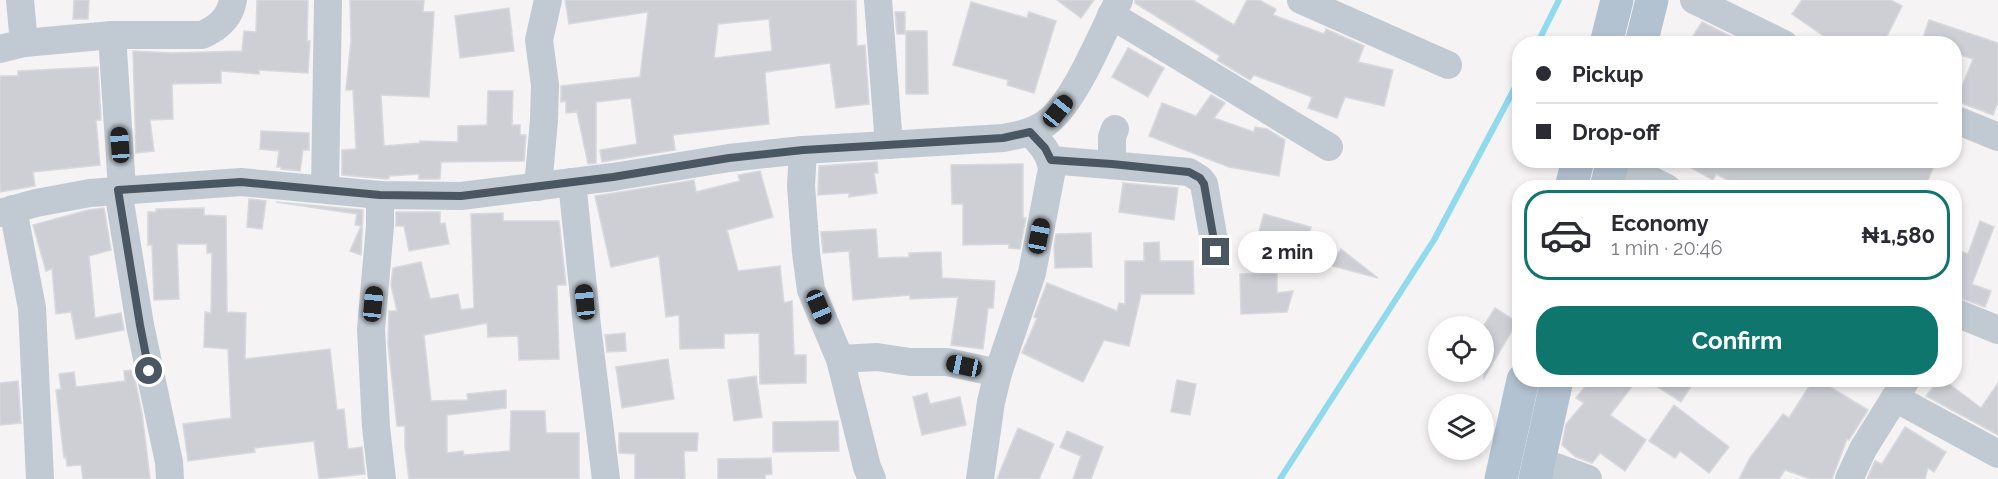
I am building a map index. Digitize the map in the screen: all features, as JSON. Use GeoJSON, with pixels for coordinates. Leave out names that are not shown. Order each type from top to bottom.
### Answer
{"type":"FeatureCollection","features":[{"type":"Feature","properties":{"kind":"main road"},"geometry":{"type":"LineString","coordinates":[[1608,36],[1617,0]]}},
{"type":"Feature","properties":{"kind":"main road"},"geometry":{"type":"LineString","coordinates":[[1643,36],[1652,0]]}},
{"type":"Feature","properties":{"kind":"main road"},"geometry":{"type":"LineString","coordinates":[[1501,479],[1521,387]]}},
{"type":"Feature","properties":{"kind":"main road"},"geometry":{"type":"LineString","coordinates":[[1537,470],[1555,387]]}},
{"type":"Feature","properties":{"kind":"street"},"geometry":{"type":"LineString","coordinates":[[20,0],[12,46],[112,35],[202,35],[212,31],[224,21],[232,10],[233,0]]}},
{"type":"Feature","properties":{"kind":"street"},"geometry":{"type":"LineString","coordinates":[[325,189],[328,0]]}},
{"type":"Feature","properties":{"kind":"street"},"geometry":{"type":"LineString","coordinates":[[538,187],[545,85],[539,40],[548,0]]}},
{"type":"Feature","properties":{"kind":"street"},"geometry":{"type":"LineString","coordinates":[[878,0],[889,145]]}},
{"type":"Feature","properties":{"kind":"street"},"geometry":{"type":"LineString","coordinates":[[1301,0],[1448,65]]}},
{"type":"Feature","properties":{"kind":"street"},"geometry":{"type":"LineString","coordinates":[[1694,0],[1768,36]]}},
{"type":"Feature","properties":{"kind":"street"},"geometry":{"type":"LineString","coordinates":[[40,479],[32,308],[7,211],[36,203],[120,189],[241,182],[380,195],[461,196],[538,187],[729,158],[803,150],[1003,138],[1030,132],[1050,120],[1066,101],[1083,72],[1115,7],[1329,147]]}},
{"type":"Feature","properties":{"kind":"street"},"geometry":{"type":"LineString","coordinates":[[112,35],[120,189],[140,325],[170,479]]}},
{"type":"Feature","properties":{"kind":"street"},"geometry":{"type":"LineString","coordinates":[[1962,122],[1998,137]]}},
{"type":"Feature","properties":{"kind":"street"},"geometry":{"type":"LineString","coordinates":[[1112,164],[1112,137],[1115,129]]}},
{"type":"Feature","properties":{"kind":"street"},"geometry":{"type":"LineString","coordinates":[[980,479],[991,402],[998,373],[1032,273],[1052,169],[1051,160],[1045,148],[1030,132]]}},
{"type":"Feature","properties":{"kind":"street"},"geometry":{"type":"LineString","coordinates":[[803,150],[801,186],[811,290],[840,359],[872,479]]}},
{"type":"Feature","properties":{"kind":"street"},"geometry":{"type":"LineString","coordinates":[[1051,160],[1189,172],[1200,178],[1204,184],[1216,252]]}},
{"type":"Feature","properties":{"kind":"street"},"geometry":{"type":"LineString","coordinates":[[1627,168],[1651,180]]}},
{"type":"Feature","properties":{"kind":"street"},"geometry":{"type":"LineString","coordinates":[[572,182],[606,479]]}},
{"type":"Feature","properties":{"kind":"street"},"geometry":{"type":"LineString","coordinates":[[380,195],[372,329],[376,427],[382,479]]}},
{"type":"Feature","properties":{"kind":"street"},"geometry":{"type":"LineString","coordinates":[[1962,320],[1998,330]]}},
{"type":"Feature","properties":{"kind":"street"},"geometry":{"type":"LineString","coordinates":[[840,359],[878,357],[910,362],[947,362],[998,373]]}},
{"type":"Feature","properties":{"kind":"street"},"geometry":{"type":"LineString","coordinates":[[1849,479],[1863,449],[1901,389],[1998,454]]}},
{"type":"Feature","properties":{"kind":"street"},"geometry":{"type":"LineString","coordinates":[[1537,470],[1588,479]]}},
{"type":"Feature","properties":{"kind":"building"},"geometry":{"type":"Polygon","coordinates":[[[74,0],[89,0],[88,19],[73,19],[74,0]]]}},
{"type":"Feature","properties":{"kind":"building"},"geometry":{"type":"Polygon","coordinates":[[[257,0],[308,0],[307,41],[310,41],[308,73],[259,70],[259,74],[221,71],[221,83],[172,84],[173,119],[150,120],[154,151],[136,153],[133,51],[172,53],[242,51],[244,31],[256,32],[257,0]]]}},
{"type":"Feature","properties":{"kind":"building"},"geometry":{"type":"Polygon","coordinates":[[[350,0],[424,0],[423,12],[434,12],[429,97],[381,95],[384,146],[420,143],[420,141],[458,142],[458,126],[487,125],[488,91],[513,91],[512,125],[520,125],[520,135],[526,135],[524,161],[441,162],[440,179],[419,179],[419,174],[389,176],[387,179],[342,175],[342,150],[356,149],[353,90],[346,90],[351,40],[350,0]]]}},
{"type":"Feature","properties":{"kind":"building"},"geometry":{"type":"Polygon","coordinates":[[[565,0],[856,0],[857,46],[865,45],[869,104],[836,108],[830,63],[766,72],[769,124],[673,135],[675,150],[602,162],[600,150],[637,144],[631,98],[596,102],[596,163],[588,164],[577,112],[566,113],[566,101],[561,102],[561,86],[640,77],[648,12],[569,24],[565,0]],[[769,19],[718,24],[714,58],[772,51],[769,19]]]}},
{"type":"Feature","properties":{"kind":"building"},"geometry":{"type":"Polygon","coordinates":[[[1057,0],[1094,0],[1081,18],[1057,0]]]}},
{"type":"Feature","properties":{"kind":"building"},"geometry":{"type":"Polygon","coordinates":[[[1135,0],[1193,0],[1234,25],[1247,0],[1259,0],[1276,9],[1273,15],[1324,34],[1326,29],[1364,46],[1358,62],[1393,70],[1384,106],[1345,97],[1337,118],[1308,108],[1312,97],[1254,75],[1250,80],[1217,60],[1220,56],[1135,3],[1135,0]]]}},
{"type":"Feature","properties":{"kind":"building"},"geometry":{"type":"Polygon","coordinates":[[[1802,0],[1891,0],[1902,6],[1887,36],[1824,36],[1792,14],[1802,0]]]}},
{"type":"Feature","properties":{"kind":"building"},"geometry":{"type":"Polygon","coordinates":[[[971,2],[1027,18],[1029,12],[1056,21],[1034,93],[1007,85],[1008,80],[953,65],[971,2]]]}},
{"type":"Feature","properties":{"kind":"building"},"geometry":{"type":"Polygon","coordinates":[[[509,8],[514,51],[460,58],[455,16],[509,8]]]}},
{"type":"Feature","properties":{"kind":"building"},"geometry":{"type":"Polygon","coordinates":[[[895,12],[905,12],[905,34],[897,34],[895,12]]]}},
{"type":"Feature","properties":{"kind":"building"},"geometry":{"type":"Polygon","coordinates":[[[1929,20],[1998,43],[1998,102],[1993,115],[1962,103],[1962,86],[1973,59],[1962,56],[1962,36],[1924,36],[1929,20]]]}},
{"type":"Feature","properties":{"kind":"building"},"geometry":{"type":"Polygon","coordinates":[[[1702,22],[1730,36],[1693,36],[1702,22]]]}},
{"type":"Feature","properties":{"kind":"building"},"geometry":{"type":"Polygon","coordinates":[[[906,31],[927,31],[928,94],[906,94],[906,31]]]}},
{"type":"Feature","properties":{"kind":"building"},"geometry":{"type":"Polygon","coordinates":[[[1128,48],[1164,68],[1148,97],[1112,77],[1128,48]]]}},
{"type":"Feature","properties":{"kind":"building"},"geometry":{"type":"Polygon","coordinates":[[[98,67],[101,120],[96,120],[100,165],[33,172],[35,186],[0,192],[0,76],[18,76],[18,71],[98,67]]]}},
{"type":"Feature","properties":{"kind":"building"},"geometry":{"type":"Polygon","coordinates":[[[1211,95],[1225,103],[1214,118],[1254,132],[1255,127],[1267,129],[1285,140],[1279,176],[1229,167],[1149,136],[1162,103],[1196,116],[1211,95]]]}},
{"type":"Feature","properties":{"kind":"building"},"geometry":{"type":"Polygon","coordinates":[[[261,131],[309,133],[309,150],[303,150],[300,171],[277,167],[279,151],[260,149],[261,131]]]}},
{"type":"Feature","properties":{"kind":"building"},"geometry":{"type":"Polygon","coordinates":[[[877,162],[878,173],[874,173],[877,193],[849,197],[849,193],[818,195],[819,166],[877,162]]]}},
{"type":"Feature","properties":{"kind":"building"},"geometry":{"type":"Polygon","coordinates":[[[1023,164],[1023,218],[1026,218],[1020,249],[1009,248],[1009,244],[963,245],[963,204],[952,204],[951,165],[1023,164]]]}},
{"type":"Feature","properties":{"kind":"building"},"geometry":{"type":"Polygon","coordinates":[[[1691,168],[1933,168],[1928,180],[1728,180],[1716,174],[1713,180],[1691,168]]]}},
{"type":"Feature","properties":{"kind":"building"},"geometry":{"type":"Polygon","coordinates":[[[760,171],[773,217],[727,230],[738,271],[780,266],[784,303],[792,301],[794,355],[806,355],[806,383],[760,384],[759,333],[724,334],[724,348],[680,349],[679,315],[666,317],[659,256],[611,267],[595,196],[694,180],[696,192],[740,181],[738,175],[760,171]]]}},
{"type":"Feature","properties":{"kind":"building"},"geometry":{"type":"Polygon","coordinates":[[[1123,183],[1178,188],[1174,220],[1119,212],[1123,183]]]}},
{"type":"Feature","properties":{"kind":"building"},"geometry":{"type":"Polygon","coordinates":[[[249,199],[266,201],[262,229],[247,227],[249,199]]]}},
{"type":"Feature","properties":{"kind":"building"},"geometry":{"type":"Polygon","coordinates":[[[276,202],[363,210],[361,255],[350,251],[361,226],[355,225],[357,214],[276,202]]]}},
{"type":"Feature","properties":{"kind":"building"},"geometry":{"type":"Polygon","coordinates":[[[104,208],[111,250],[89,256],[95,318],[121,313],[124,330],[76,339],[71,312],[56,314],[52,269],[46,271],[33,225],[104,208]]]}},
{"type":"Feature","properties":{"kind":"building"},"geometry":{"type":"Polygon","coordinates":[[[204,208],[204,215],[226,216],[227,312],[246,313],[245,359],[330,349],[337,410],[344,409],[348,449],[362,447],[365,474],[319,479],[314,441],[254,448],[255,452],[188,461],[183,424],[231,418],[228,349],[204,347],[205,312],[211,313],[212,253],[207,253],[207,244],[177,244],[179,299],[154,300],[152,245],[148,245],[148,212],[156,212],[156,209],[204,208]]]}},
{"type":"Feature","properties":{"kind":"building"},"geometry":{"type":"Polygon","coordinates":[[[396,212],[440,212],[440,224],[445,223],[449,244],[409,251],[404,226],[396,226],[396,212]]]}},
{"type":"Feature","properties":{"kind":"building"},"geometry":{"type":"Polygon","coordinates":[[[503,213],[503,221],[559,221],[566,285],[557,285],[559,359],[519,360],[518,336],[488,337],[487,323],[424,335],[431,401],[468,400],[467,394],[506,390],[506,408],[447,415],[447,453],[463,451],[464,455],[510,451],[511,411],[545,411],[546,433],[579,433],[579,479],[409,479],[405,426],[397,426],[388,343],[389,311],[397,311],[391,285],[393,268],[421,262],[430,299],[458,294],[461,310],[474,308],[471,214],[503,213]]]}},
{"type":"Feature","properties":{"kind":"building"},"geometry":{"type":"Polygon","coordinates":[[[1264,214],[1311,227],[1303,258],[1255,245],[1264,214]]]}},
{"type":"Feature","properties":{"kind":"building"},"geometry":{"type":"Polygon","coordinates":[[[1980,221],[1994,227],[1972,284],[1991,291],[1985,307],[1962,299],[1962,252],[1968,254],[1980,221]]]}},
{"type":"Feature","properties":{"kind":"building"},"geometry":{"type":"Polygon","coordinates":[[[876,229],[878,258],[909,257],[909,253],[941,252],[942,278],[995,281],[993,308],[988,308],[983,349],[951,345],[958,297],[910,299],[910,295],[853,300],[849,251],[823,253],[821,232],[876,229]]]}},
{"type":"Feature","properties":{"kind":"building"},"geometry":{"type":"Polygon","coordinates":[[[1091,233],[1092,267],[1055,268],[1056,234],[1091,233]]]}},
{"type":"Feature","properties":{"kind":"building"},"geometry":{"type":"Polygon","coordinates":[[[1159,242],[1160,261],[1193,261],[1194,294],[1141,294],[1129,346],[1104,340],[1083,382],[1022,353],[1037,318],[1034,317],[1047,283],[1117,311],[1119,303],[1125,304],[1125,261],[1144,261],[1144,243],[1159,242]]]}},
{"type":"Feature","properties":{"kind":"building"},"geometry":{"type":"Polygon","coordinates":[[[1341,249],[1378,278],[1329,265],[1341,249]]]}},
{"type":"Feature","properties":{"kind":"building"},"geometry":{"type":"Polygon","coordinates":[[[1277,273],[1277,293],[1293,291],[1287,312],[1241,314],[1240,274],[1277,273]]]}},
{"type":"Feature","properties":{"kind":"building"},"geometry":{"type":"Polygon","coordinates":[[[1495,308],[1512,319],[1512,330],[1494,361],[1494,316],[1490,316],[1495,308]]]}},
{"type":"Feature","properties":{"kind":"building"},"geometry":{"type":"Polygon","coordinates":[[[625,333],[626,351],[607,352],[605,335],[625,333]]]}},
{"type":"Feature","properties":{"kind":"building"},"geometry":{"type":"Polygon","coordinates":[[[668,359],[674,399],[622,408],[616,367],[668,359]]]}},
{"type":"Feature","properties":{"kind":"building"},"geometry":{"type":"Polygon","coordinates":[[[133,370],[142,413],[150,479],[83,479],[81,465],[67,466],[66,457],[64,458],[56,390],[61,389],[59,374],[74,372],[76,387],[125,381],[124,371],[133,370]]]}},
{"type":"Feature","properties":{"kind":"building"},"geometry":{"type":"Polygon","coordinates":[[[756,376],[762,417],[734,421],[728,380],[756,376]]]}},
{"type":"Feature","properties":{"kind":"building"},"geometry":{"type":"Polygon","coordinates":[[[1177,380],[1196,384],[1190,415],[1171,412],[1177,380]]]}},
{"type":"Feature","properties":{"kind":"building"},"geometry":{"type":"Polygon","coordinates":[[[18,381],[21,423],[0,425],[0,383],[18,381]]]}},
{"type":"Feature","properties":{"kind":"building"},"geometry":{"type":"Polygon","coordinates":[[[1998,383],[1998,435],[1926,396],[1933,387],[1953,387],[1981,408],[1998,383]]]}},
{"type":"Feature","properties":{"kind":"building"},"geometry":{"type":"Polygon","coordinates":[[[1585,387],[1632,387],[1610,415],[1646,440],[1625,471],[1600,453],[1592,463],[1576,457],[1562,445],[1566,424],[1584,403],[1576,398],[1585,387]]]}},
{"type":"Feature","properties":{"kind":"building"},"geometry":{"type":"Polygon","coordinates":[[[1658,387],[1691,387],[1681,402],[1658,387]]]}},
{"type":"Feature","properties":{"kind":"building"},"geometry":{"type":"Polygon","coordinates":[[[1809,387],[1830,387],[1868,410],[1849,440],[1847,439],[1832,479],[1810,479],[1785,470],[1779,479],[1739,479],[1750,458],[1783,414],[1789,418],[1809,387]]]}},
{"type":"Feature","properties":{"kind":"building"},"geometry":{"type":"Polygon","coordinates":[[[927,393],[930,404],[960,397],[966,425],[922,435],[913,397],[927,393]]]}},
{"type":"Feature","properties":{"kind":"building"},"geometry":{"type":"Polygon","coordinates":[[[1674,405],[1729,447],[1709,473],[1680,451],[1675,458],[1649,441],[1674,405]]]}},
{"type":"Feature","properties":{"kind":"building"},"geometry":{"type":"Polygon","coordinates":[[[838,421],[839,451],[773,452],[773,422],[838,421]]]}},
{"type":"Feature","properties":{"kind":"building"},"geometry":{"type":"Polygon","coordinates":[[[1905,427],[1946,452],[1934,472],[1928,468],[1925,479],[1867,479],[1875,461],[1882,464],[1905,427]]]}},
{"type":"Feature","properties":{"kind":"building"},"geometry":{"type":"Polygon","coordinates":[[[1018,428],[1054,444],[1039,479],[997,479],[1018,428]]]}},
{"type":"Feature","properties":{"kind":"building"},"geometry":{"type":"Polygon","coordinates":[[[1067,431],[1103,447],[1091,479],[1073,479],[1081,456],[1060,447],[1067,431]]]}},
{"type":"Feature","properties":{"kind":"building"},"geometry":{"type":"Polygon","coordinates":[[[619,433],[698,433],[697,451],[684,451],[685,479],[635,479],[635,454],[619,453],[619,433]]]}},
{"type":"Feature","properties":{"kind":"building"},"geometry":{"type":"Polygon","coordinates":[[[771,458],[772,474],[765,475],[765,479],[718,479],[718,459],[771,458]]]}},
{"type":"Feature","properties":{"kind":"waterway"},"geometry":{"type":"LineString","coordinates":[[1541,36],[1559,0]]}},
{"type":"Feature","properties":{"kind":"waterway"},"geometry":{"type":"LineString","coordinates":[[1280,479],[1434,240],[1512,93]]}},
{"type":"Feature","properties":{"kind":"route"},"geometry":{"type":"LineString","coordinates":[[149,371],[118,190],[241,182],[380,195],[461,196],[613,177],[729,158],[803,150],[1003,138],[1030,132],[1045,148],[1051,160],[1112,164],[1194,174],[1204,184],[1216,252]]}}]}
